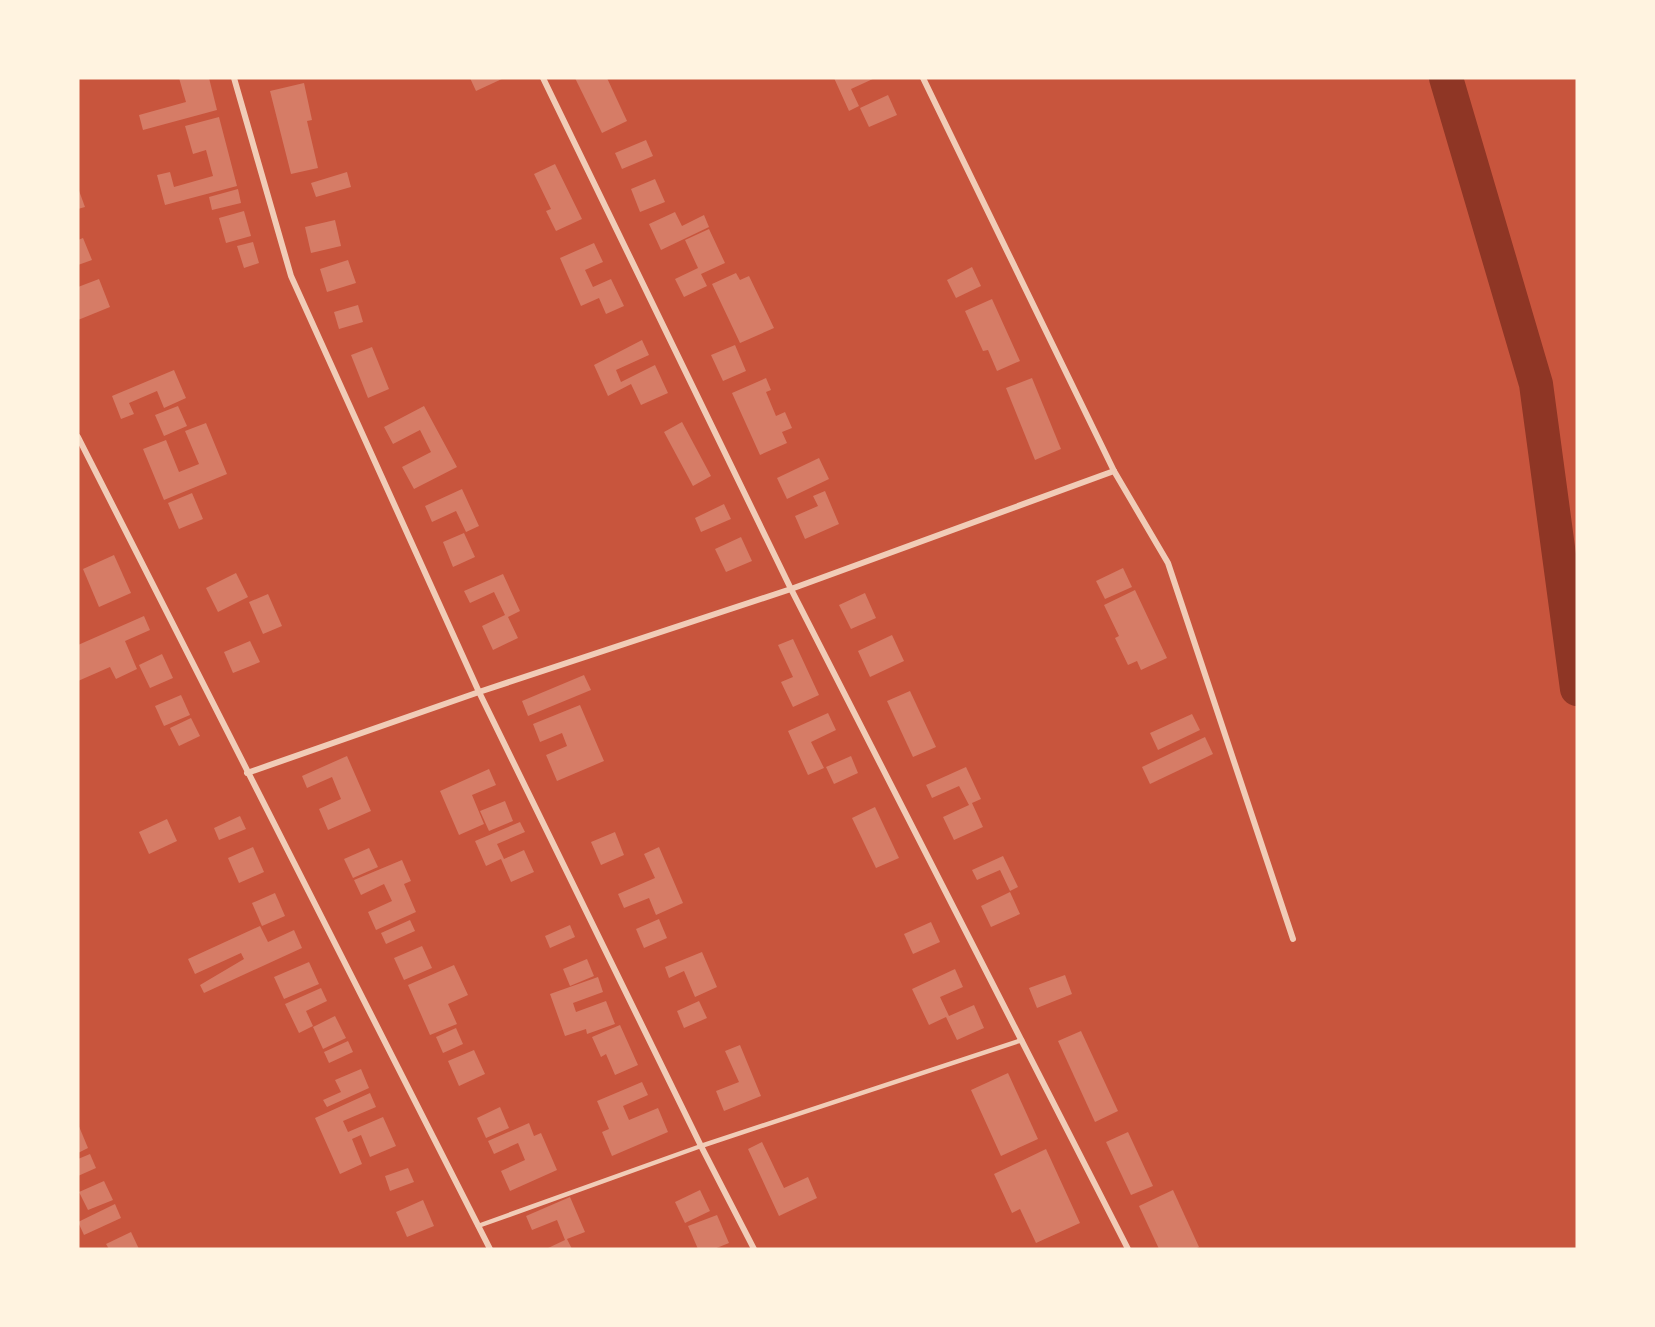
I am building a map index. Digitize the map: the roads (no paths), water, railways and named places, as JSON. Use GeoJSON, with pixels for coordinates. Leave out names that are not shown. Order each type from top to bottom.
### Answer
{"type":"FeatureCollection","features":[{"type":"Feature","properties":{"kind":"street"},"geometry":{"type":"LineString","coordinates":[[234,78],[291,276],[479,692],[701,1146],[754,1249]]}},
{"type":"Feature","properties":{"kind":"street"},"geometry":{"type":"LineString","coordinates":[[543,78],[791,589],[1128,1249]]}},
{"type":"Feature","properties":{"kind":"street"},"geometry":{"type":"LineString","coordinates":[[923,78],[1114,471],[1168,563],[1293,939]]}},
{"type":"Feature","properties":{"kind":"street"},"geometry":{"type":"LineString","coordinates":[[78,437],[246,773],[490,1249]]}},
{"type":"Feature","properties":{"kind":"street"},"geometry":{"type":"LineString","coordinates":[[246,773],[479,692],[791,589],[1114,471]]}},
{"type":"Feature","properties":{"kind":"lane"},"geometry":{"type":"LineString","coordinates":[[478,1226],[701,1146],[1022,1040]]}},
{"type":"Feature","properties":{"kind":"waterway"},"geometry":{"type":"LineString","coordinates":[[1446,78],[1536,384],[1577,689]]}}]}
